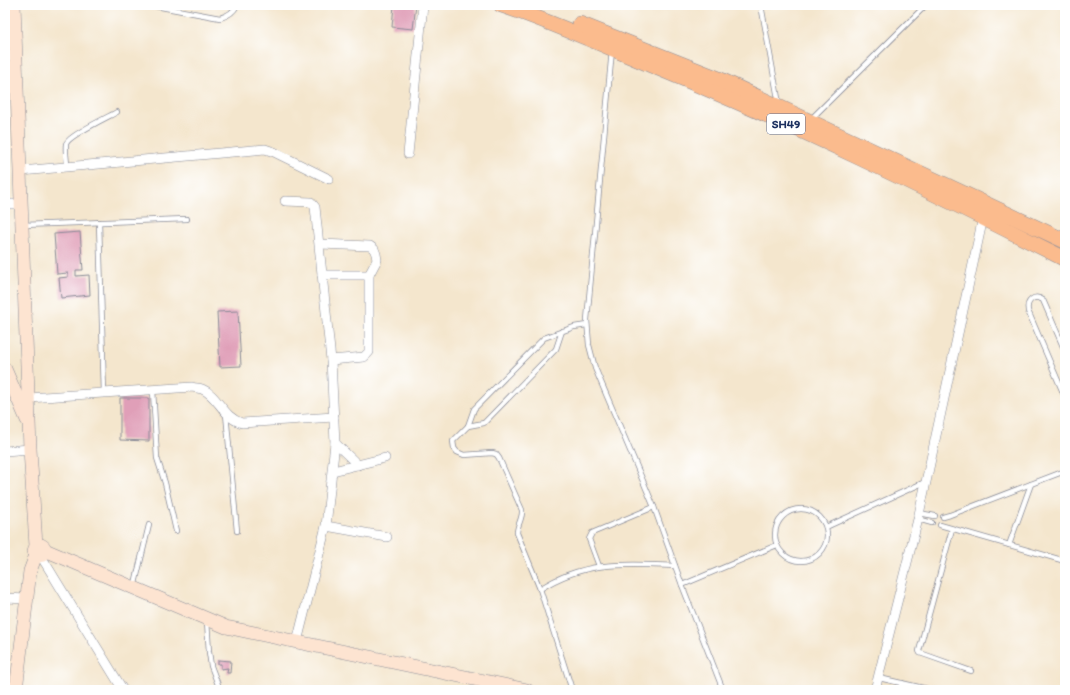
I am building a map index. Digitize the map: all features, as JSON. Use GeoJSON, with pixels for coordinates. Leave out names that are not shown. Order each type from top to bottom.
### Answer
{"type":"FeatureCollection","features":[{"type":"Feature","properties":{"kind":"main road","name":"SH49"},"geometry":{"type":"LineString","coordinates":[[501,5],[534,16],[705,87],[984,211],[1065,241]]}},
{"type":"Feature","properties":{"kind":"main road","name":"SH49"},"geometry":{"type":"LineString","coordinates":[[530,5],[719,79],[809,121],[984,211],[1065,259]]}},
{"type":"Feature","properties":{"kind":"street"},"geometry":{"type":"LineString","coordinates":[[14,5],[11,55],[21,171],[30,449],[39,552],[123,690]]}},
{"type":"Feature","properties":{"kind":"street"},"geometry":{"type":"LineString","coordinates":[[408,154],[423,5]]}},
{"type":"Feature","properties":{"kind":"street"},"geometry":{"type":"LineString","coordinates":[[21,171],[265,150],[274,152],[329,179]]}},
{"type":"Feature","properties":{"kind":"street"},"geometry":{"type":"LineString","coordinates":[[285,201],[311,202],[315,207],[331,360],[335,443],[326,526],[297,642]]}},
{"type":"Feature","properties":{"kind":"street"},"geometry":{"type":"LineString","coordinates":[[5,204],[22,204]]}},
{"type":"Feature","properties":{"kind":"street"},"geometry":{"type":"LineString","coordinates":[[876,690],[926,482],[984,211]]}},
{"type":"Feature","properties":{"kind":"street"},"geometry":{"type":"LineString","coordinates":[[320,244],[370,246],[374,249],[376,254],[376,260],[369,275],[369,352],[364,356],[331,360]]}},
{"type":"Feature","properties":{"kind":"street"},"geometry":{"type":"LineString","coordinates":[[322,275],[369,275]]}},
{"type":"Feature","properties":{"kind":"street"},"geometry":{"type":"LineString","coordinates":[[5,369],[30,427]]}},
{"type":"Feature","properties":{"kind":"street"},"geometry":{"type":"LineString","coordinates":[[29,398],[192,387],[208,392],[225,412],[236,421],[242,423],[334,417]]}},
{"type":"Feature","properties":{"kind":"street"},"geometry":{"type":"LineString","coordinates":[[335,443],[358,465]]}},
{"type":"Feature","properties":{"kind":"street"},"geometry":{"type":"LineString","coordinates":[[5,451],[30,449]]}},
{"type":"Feature","properties":{"kind":"street"},"geometry":{"type":"LineString","coordinates":[[333,471],[384,458]]}},
{"type":"Feature","properties":{"kind":"street"},"geometry":{"type":"LineString","coordinates":[[326,526],[387,537]]}},
{"type":"Feature","properties":{"kind":"street"},"geometry":{"type":"LineString","coordinates":[[39,552],[134,588],[226,627],[527,690]]}},
{"type":"Feature","properties":{"kind":"street"},"geometry":{"type":"LineString","coordinates":[[12,687],[27,599],[30,571],[39,552]]}},
{"type":"Feature","properties":{"kind":"street"},"geometry":{"type":"LineString","coordinates":[[5,598],[27,599]]}},
{"type":"Feature","properties":{"kind":"lane"},"geometry":{"type":"LineString","coordinates":[[150,5],[220,18],[228,15],[235,9],[236,5]]}},
{"type":"Feature","properties":{"kind":"lane"},"geometry":{"type":"LineString","coordinates":[[761,5],[780,108]]}},
{"type":"Feature","properties":{"kind":"lane"},"geometry":{"type":"LineString","coordinates":[[809,121],[926,5]]}},
{"type":"Feature","properties":{"kind":"lane"},"geometry":{"type":"LineString","coordinates":[[612,49],[586,320],[589,345],[595,368],[654,507],[682,585],[723,690]]}},
{"type":"Feature","properties":{"kind":"lane"},"geometry":{"type":"LineString","coordinates":[[67,166],[66,145],[69,140],[117,112]]}},
{"type":"Feature","properties":{"kind":"lane"},"geometry":{"type":"LineString","coordinates":[[23,225],[187,219]]}},
{"type":"Feature","properties":{"kind":"lane"},"geometry":{"type":"LineString","coordinates":[[98,222],[104,393]]}},
{"type":"Feature","properties":{"kind":"lane"},"geometry":{"type":"LineString","coordinates":[[1065,351],[1043,300],[1033,298],[1029,301],[1027,306],[1028,311],[1065,397]]}},
{"type":"Feature","properties":{"kind":"lane"},"geometry":{"type":"LineString","coordinates":[[572,690],[540,589],[517,533],[517,528],[522,516],[522,510],[499,458],[496,454],[492,453],[464,455],[457,452],[454,448],[453,441],[468,426],[474,409],[544,338],[574,327],[587,325]]}},
{"type":"Feature","properties":{"kind":"lane"},"geometry":{"type":"LineString","coordinates":[[468,426],[484,423],[556,348],[562,332]]}},
{"type":"Feature","properties":{"kind":"lane"},"geometry":{"type":"LineString","coordinates":[[154,390],[157,458],[165,483],[176,531]]}},
{"type":"Feature","properties":{"kind":"lane"},"geometry":{"type":"LineString","coordinates":[[225,412],[237,531]]}},
{"type":"Feature","properties":{"kind":"lane"},"geometry":{"type":"LineString","coordinates":[[943,517],[1064,470]]}},
{"type":"Feature","properties":{"kind":"lane"},"geometry":{"type":"LineString","coordinates":[[826,527],[926,482]]}},
{"type":"Feature","properties":{"kind":"lane"},"geometry":{"type":"LineString","coordinates":[[1009,545],[1031,484]]}},
{"type":"Feature","properties":{"kind":"lane"},"geometry":{"type":"LineString","coordinates":[[599,566],[589,538],[592,533],[654,507]]}},
{"type":"Feature","properties":{"kind":"lane"},"geometry":{"type":"LineString","coordinates":[[802,508],[811,510],[819,515],[825,522],[826,527],[828,539],[825,547],[820,554],[805,562],[788,558],[781,553],[777,545],[775,537],[776,528],[780,520],[786,514],[794,510],[802,508]]}},
{"type":"Feature","properties":{"kind":"lane"},"geometry":{"type":"LineString","coordinates":[[918,516],[935,516]]}},
{"type":"Feature","properties":{"kind":"lane"},"geometry":{"type":"LineString","coordinates":[[918,516],[932,523]]}},
{"type":"Feature","properties":{"kind":"lane"},"geometry":{"type":"LineString","coordinates":[[134,588],[148,525]]}},
{"type":"Feature","properties":{"kind":"lane"},"geometry":{"type":"LineString","coordinates":[[940,525],[1065,561]]}},
{"type":"Feature","properties":{"kind":"lane"},"geometry":{"type":"LineString","coordinates":[[952,529],[919,651],[923,654],[971,671]]}},
{"type":"Feature","properties":{"kind":"lane"},"geometry":{"type":"LineString","coordinates":[[682,585],[777,545]]}},
{"type":"Feature","properties":{"kind":"lane"},"geometry":{"type":"LineString","coordinates":[[540,589],[575,572],[599,566],[624,564],[675,566]]}},
{"type":"Feature","properties":{"kind":"lane"},"geometry":{"type":"LineString","coordinates":[[207,620],[208,652],[211,666],[220,690]]}},
{"type":"Feature","properties":{"kind":"lane"},"geometry":{"type":"LineString","coordinates":[[878,678],[932,690]]}},
{"type":"Feature","properties":{"kind":"lane"},"geometry":{"type":"LineString","coordinates":[[900,690],[902,683]]}},
{"type":"Feature","properties":{"kind":"building"},"geometry":{"type":"Polygon","coordinates":[[[394,5],[416,5],[413,29],[392,27],[394,5]]]}},
{"type":"Feature","properties":{"kind":"building"},"geometry":{"type":"Polygon","coordinates":[[[80,232],[83,270],[76,270],[76,276],[89,275],[90,295],[61,298],[59,278],[68,277],[68,273],[57,274],[54,234],[80,232]]]}},
{"type":"Feature","properties":{"kind":"building"},"geometry":{"type":"Polygon","coordinates":[[[238,311],[241,366],[220,367],[217,312],[238,311]]]}},
{"type":"Feature","properties":{"kind":"building"},"geometry":{"type":"Polygon","coordinates":[[[120,398],[149,398],[149,441],[120,440],[120,398]]]}},
{"type":"Feature","properties":{"kind":"building"},"geometry":{"type":"Polygon","coordinates":[[[218,660],[231,661],[230,673],[227,673],[228,668],[221,669],[221,664],[218,664],[218,660]]]}}]}
